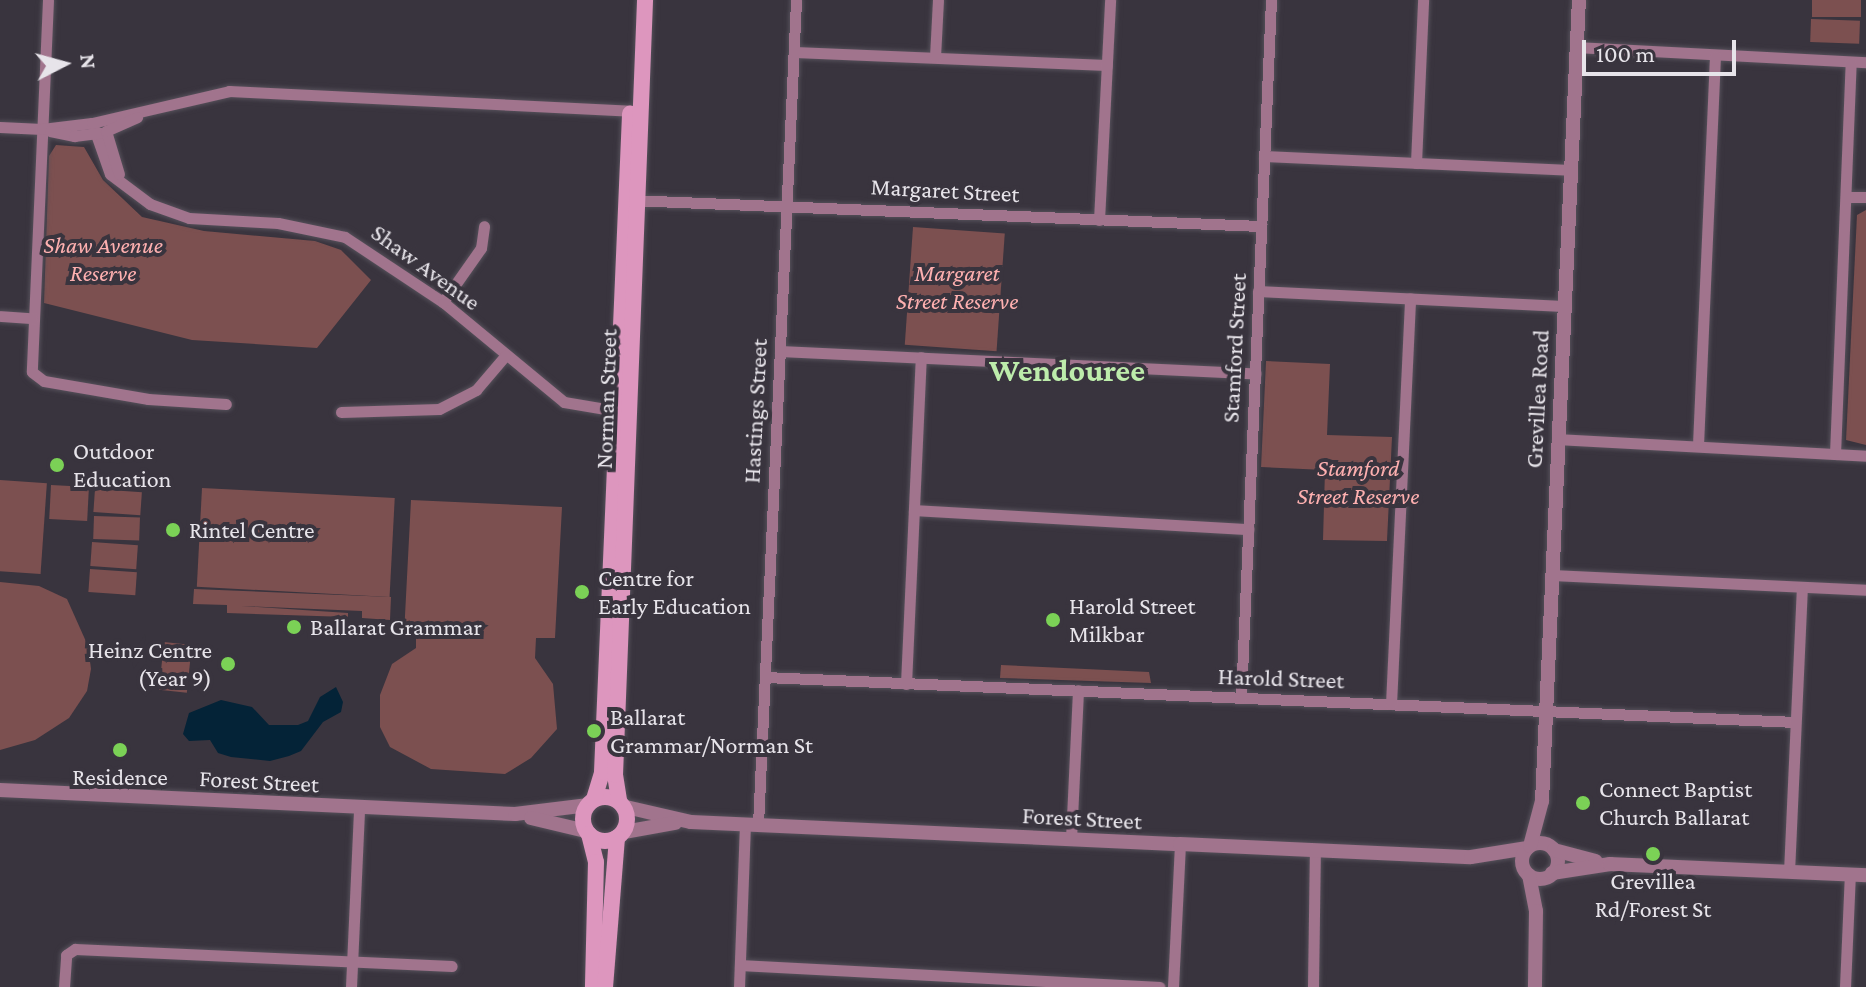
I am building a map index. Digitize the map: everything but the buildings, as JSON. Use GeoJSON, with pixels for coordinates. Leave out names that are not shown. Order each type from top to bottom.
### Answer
{"type":"FeatureCollection","features":[{"type":"Feature","properties":{"kind":"main road","name":"Norman Street"},"geometry":{"type":"LineString","coordinates":[[591,802],[602,772],[623,412],[635,111],[635,0]]}},
{"type":"Feature","properties":{"kind":"main road","name":"Norman Street"},"geometry":{"type":"LineString","coordinates":[[635,111],[645,0]]}},
{"type":"Feature","properties":{"kind":"main road","name":"Norman Street"},"geometry":{"type":"LineString","coordinates":[[622,804],[615,775],[623,412]]}},
{"type":"Feature","properties":{"kind":"main road"},"geometry":{"type":"LineString","coordinates":[[593,987],[596,862],[582,815],[591,802],[622,804],[605,987]]}},
{"type":"Feature","properties":{"kind":"main road"},"geometry":{"type":"LineString","coordinates":[[587,832],[602,841],[620,834]]}},
{"type":"Feature","properties":{"kind":"street"},"geometry":{"type":"LineString","coordinates":[[48,0],[32,318],[34,375],[148,399],[226,404]]}},
{"type":"Feature","properties":{"kind":"street","name":"Hastings Street"},"geometry":{"type":"LineString","coordinates":[[739,987],[765,677],[796,0]]}},
{"type":"Feature","properties":{"kind":"street"},"geometry":{"type":"LineString","coordinates":[[935,57],[938,0]]}},
{"type":"Feature","properties":{"kind":"street"},"geometry":{"type":"LineString","coordinates":[[1099,220],[1110,0]]}},
{"type":"Feature","properties":{"kind":"street","name":"Stamford Street"},"geometry":{"type":"LineString","coordinates":[[1241,698],[1271,0]]}},
{"type":"Feature","properties":{"kind":"street"},"geometry":{"type":"LineString","coordinates":[[1416,163],[1423,0]]}},
{"type":"Feature","properties":{"kind":"street","name":"Grevillea Road"},"geometry":{"type":"LineString","coordinates":[[1535,987],[1537,931],[1528,874],[1522,860],[1529,847],[1542,801],[1579,0]]}},
{"type":"Feature","properties":{"kind":"street"},"geometry":{"type":"LineString","coordinates":[[1576,47],[1866,62]]}},
{"type":"Feature","properties":{"kind":"street"},"geometry":{"type":"LineString","coordinates":[[794,52],[1107,65]]}},
{"type":"Feature","properties":{"kind":"street"},"geometry":{"type":"LineString","coordinates":[[1698,445],[1715,56]]}},
{"type":"Feature","properties":{"kind":"street"},"geometry":{"type":"LineString","coordinates":[[1835,454],[1851,62]]}},
{"type":"Feature","properties":{"kind":"street"},"geometry":{"type":"LineString","coordinates":[[0,127],[99,127],[150,110],[229,91],[635,111]]}},
{"type":"Feature","properties":{"kind":"street","name":"Shaw Avenue"},"geometry":{"type":"LineString","coordinates":[[99,127],[110,174],[131,191],[180,216],[278,223],[345,237],[443,302],[566,403],[623,412]]}},
{"type":"Feature","properties":{"kind":"street"},"geometry":{"type":"LineString","coordinates":[[1264,156],[1570,170]]}},
{"type":"Feature","properties":{"kind":"street"},"geometry":{"type":"LineString","coordinates":[[1846,197],[1866,197]]}},
{"type":"Feature","properties":{"kind":"street","name":"Margaret Street"},"geometry":{"type":"LineString","coordinates":[[632,200],[787,204],[1261,226]]}},
{"type":"Feature","properties":{"kind":"street"},"geometry":{"type":"LineString","coordinates":[[443,302],[481,248],[484,226]]}},
{"type":"Feature","properties":{"kind":"street"},"geometry":{"type":"LineString","coordinates":[[1258,291],[1563,306]]}},
{"type":"Feature","properties":{"kind":"street"},"geometry":{"type":"LineString","coordinates":[[1391,704],[1410,298]]}},
{"type":"Feature","properties":{"kind":"street"},"geometry":{"type":"LineString","coordinates":[[0,316],[32,318]]}},
{"type":"Feature","properties":{"kind":"street"},"geometry":{"type":"LineString","coordinates":[[780,351],[1255,373]]}},
{"type":"Feature","properties":{"kind":"street"},"geometry":{"type":"LineString","coordinates":[[341,412],[439,409],[476,390],[505,356]]}},
{"type":"Feature","properties":{"kind":"street"},"geometry":{"type":"LineString","coordinates":[[906,684],[921,357]]}},
{"type":"Feature","properties":{"kind":"street"},"geometry":{"type":"LineString","coordinates":[[1557,439],[1866,456]]}},
{"type":"Feature","properties":{"kind":"street"},"geometry":{"type":"LineString","coordinates":[[914,510],[1248,529]]}},
{"type":"Feature","properties":{"kind":"street"},"geometry":{"type":"LineString","coordinates":[[1552,575],[1866,590]]}},
{"type":"Feature","properties":{"kind":"street"},"geometry":{"type":"LineString","coordinates":[[1789,872],[1802,587]]}},
{"type":"Feature","properties":{"kind":"street","name":"Harold Street"},"geometry":{"type":"LineString","coordinates":[[765,677],[1794,722]]}},
{"type":"Feature","properties":{"kind":"street"},"geometry":{"type":"LineString","coordinates":[[1071,839],[1078,690]]}},
{"type":"Feature","properties":{"kind":"street","name":"Forest Street"},"geometry":{"type":"LineString","coordinates":[[0,790],[515,814],[591,802]]}},
{"type":"Feature","properties":{"kind":"street","name":"Grevillea Road"},"geometry":{"type":"LineString","coordinates":[[1537,931],[1557,860],[1542,801]]}},
{"type":"Feature","properties":{"kind":"street","name":"Forest Street"},"geometry":{"type":"LineString","coordinates":[[622,804],[691,822]]}},
{"type":"Feature","properties":{"kind":"street"},"geometry":{"type":"LineString","coordinates":[[351,987],[359,808]]}},
{"type":"Feature","properties":{"kind":"street","name":"Forest Street"},"geometry":{"type":"LineString","coordinates":[[515,814],[587,832]]}},
{"type":"Feature","properties":{"kind":"street","name":"Forest Street"},"geometry":{"type":"LineString","coordinates":[[620,834],[691,822],[1471,857],[1529,847]]}},
{"type":"Feature","properties":{"kind":"street"},"geometry":{"type":"LineString","coordinates":[[1173,987],[1180,844]]}},
{"type":"Feature","properties":{"kind":"street"},"geometry":{"type":"LineString","coordinates":[[1529,847],[1552,848],[1610,864]]}},
{"type":"Feature","properties":{"kind":"street"},"geometry":{"type":"LineString","coordinates":[[1313,987],[1315,850]]}},
{"type":"Feature","properties":{"kind":"street","name":"Forest Street"},"geometry":{"type":"LineString","coordinates":[[1471,857],[1528,874]]}},
{"type":"Feature","properties":{"kind":"street"},"geometry":{"type":"LineString","coordinates":[[1528,874],[1551,874],[1610,864],[1866,875]]}},
{"type":"Feature","properties":{"kind":"street"},"geometry":{"type":"LineString","coordinates":[[1845,987],[1850,874]]}},
{"type":"Feature","properties":{"kind":"street"},"geometry":{"type":"LineString","coordinates":[[64,987],[66,947],[452,966]]}},
{"type":"Feature","properties":{"kind":"street"},"geometry":{"type":"LineString","coordinates":[[740,965],[1159,987]]}},
{"type":"Feature","properties":{"kind":"green space"},"geometry":{"type":"Polygon","coordinates":[[[1812,0],[1861,0],[1861,17],[1812,17],[1812,0]]]}},
{"type":"Feature","properties":{"kind":"green space"},"geometry":{"type":"Polygon","coordinates":[[[1811,19],[1860,21],[1859,44],[1810,42],[1811,19]]]}},
{"type":"Feature","properties":{"kind":"green space","name":"Shaw Avenue Reserve"},"geometry":{"type":"Polygon","coordinates":[[[56,145],[84,147],[103,180],[142,217],[204,231],[315,241],[341,250],[371,280],[317,348],[192,340],[44,303],[49,156],[56,145]]]}},
{"type":"Feature","properties":{"kind":"green space"},"geometry":{"type":"Polygon","coordinates":[[[1866,210],[1866,445],[1846,440],[1857,215],[1866,210]]]}},
{"type":"Feature","properties":{"kind":"green space","name":"Margaret Street Reserve"},"geometry":{"type":"Polygon","coordinates":[[[913,227],[1005,233],[997,351],[905,345],[913,227]]]}},
{"type":"Feature","properties":{"kind":"green space","name":"Stamford Street Reserve"},"geometry":{"type":"Polygon","coordinates":[[[1266,361],[1330,364],[1327,435],[1392,437],[1387,541],[1323,540],[1325,470],[1261,467],[1266,361]]]}},
{"type":"Feature","properties":{"kind":"green space"},"geometry":{"type":"Polygon","coordinates":[[[0,480],[47,483],[41,574],[0,571],[0,480]]]}},
{"type":"Feature","properties":{"kind":"green space"},"geometry":{"type":"Polygon","coordinates":[[[51,485],[89,487],[87,521],[49,519],[51,485]]]}},
{"type":"Feature","properties":{"kind":"green space"},"geometry":{"type":"Polygon","coordinates":[[[202,488],[395,498],[390,597],[197,587],[202,488]]]}},
{"type":"Feature","properties":{"kind":"green space"},"geometry":{"type":"Polygon","coordinates":[[[95,489],[142,492],[140,515],[93,512],[95,489]]]}},
{"type":"Feature","properties":{"kind":"green space"},"geometry":{"type":"Polygon","coordinates":[[[411,500],[562,507],[555,638],[536,638],[535,658],[553,684],[557,729],[531,758],[505,774],[431,769],[390,747],[380,727],[380,695],[392,664],[416,648],[416,636],[404,635],[411,500]]]}},
{"type":"Feature","properties":{"kind":"green space"},"geometry":{"type":"Polygon","coordinates":[[[94,516],[140,518],[139,541],[93,539],[94,516]]]}},
{"type":"Feature","properties":{"kind":"green space"},"geometry":{"type":"Polygon","coordinates":[[[92,542],[138,545],[136,569],[90,566],[92,542]]]}},
{"type":"Feature","properties":{"kind":"green space"},"geometry":{"type":"Polygon","coordinates":[[[90,569],[137,572],[135,595],[88,592],[90,569]]]}},
{"type":"Feature","properties":{"kind":"green space"},"geometry":{"type":"Polygon","coordinates":[[[0,582],[39,586],[67,599],[88,646],[91,669],[87,691],[69,718],[35,740],[0,750],[0,582]]]}},
{"type":"Feature","properties":{"kind":"green space"},"geometry":{"type":"Polygon","coordinates":[[[194,589],[391,597],[390,620],[362,618],[362,611],[241,606],[348,613],[348,617],[227,613],[227,605],[193,604],[194,589]]]}},
{"type":"Feature","properties":{"kind":"green space"},"geometry":{"type":"Polygon","coordinates":[[[164,642],[192,645],[187,693],[159,690],[164,642]]]}},
{"type":"Feature","properties":{"kind":"green space"},"geometry":{"type":"Polygon","coordinates":[[[1001,665],[1149,672],[1151,683],[1000,678],[1001,665]]]}},
{"type":"Feature","properties":{"kind":"water"},"geometry":{"type":"Polygon","coordinates":[[[336,687],[343,702],[341,712],[323,722],[301,751],[289,756],[270,761],[231,757],[218,753],[210,740],[189,741],[183,734],[189,713],[221,700],[252,707],[269,725],[298,725],[308,721],[320,697],[336,687]]]}},
{"type":"Feature","properties":{"kind":"place","name":"Outdoor Education"},"geometry":{"type":"Point","coordinates":[57,465]}},
{"type":"Feature","properties":{"kind":"place","name":"Rintel Centre"},"geometry":{"type":"Point","coordinates":[173,530]}},
{"type":"Feature","properties":{"kind":"place","name":"Centre for Early Education"},"geometry":{"type":"Point","coordinates":[582,592]}},
{"type":"Feature","properties":{"kind":"place","name":"Harold Street Milkbar"},"geometry":{"type":"Point","coordinates":[1053,620]}},
{"type":"Feature","properties":{"kind":"place","name":"Ballarat Grammar"},"geometry":{"type":"Point","coordinates":[294,627]}},
{"type":"Feature","properties":{"kind":"place","name":"Heinz Centre (Year 9)"},"geometry":{"type":"Point","coordinates":[228,664]}},
{"type":"Feature","properties":{"kind":"place","name":"Ballarat Grammar/Norman St"},"geometry":{"type":"Point","coordinates":[594,731]}},
{"type":"Feature","properties":{"kind":"place","name":"Residence"},"geometry":{"type":"Point","coordinates":[120,750]}},
{"type":"Feature","properties":{"kind":"place","name":"Connect Baptist Church Ballarat"},"geometry":{"type":"Point","coordinates":[1583,803]}},
{"type":"Feature","properties":{"kind":"place","name":"Grevillea Rd/Forest St"},"geometry":{"type":"Point","coordinates":[1653,854]}},
{"type":"Feature","properties":{"kind":"district","name":"Wendouree"},"geometry":{"type":"Point","coordinates":[1067,370]}}]}
